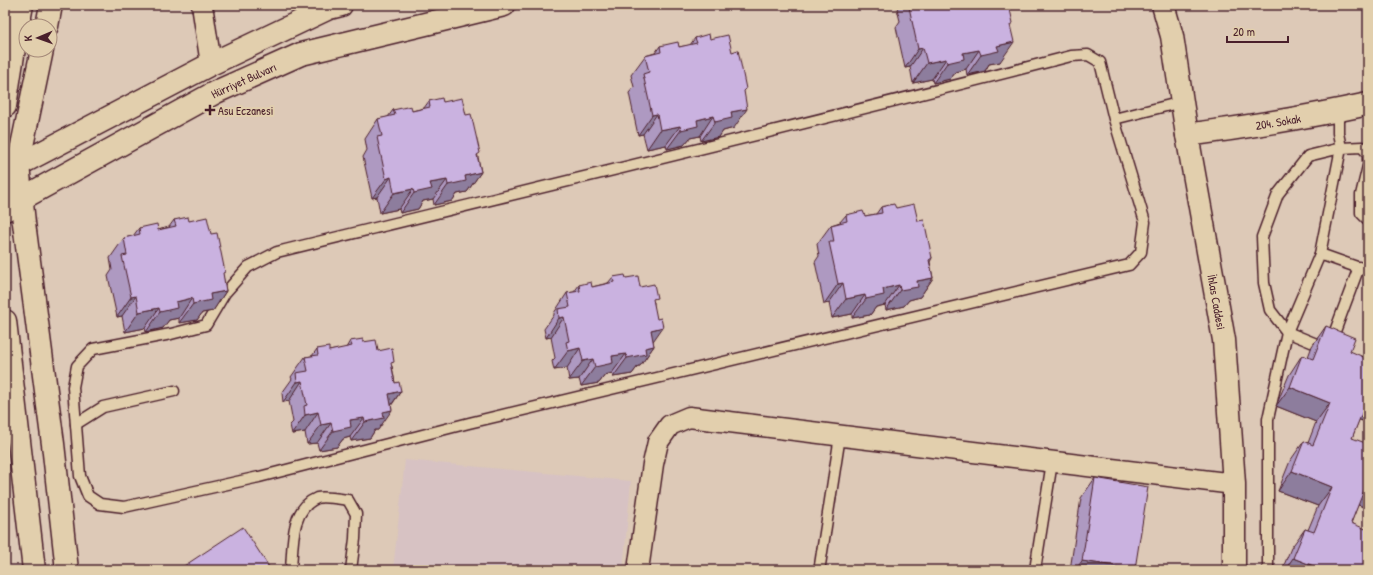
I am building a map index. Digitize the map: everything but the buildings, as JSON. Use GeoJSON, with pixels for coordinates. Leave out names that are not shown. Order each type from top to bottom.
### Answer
{"type":"FeatureCollection","features":[{"type":"Feature","properties":{"kind":"main road"},"geometry":{"type":"LineString","coordinates":[[5,106],[10,41],[22,5]]}},
{"type":"Feature","properties":{"kind":"main road"},"geometry":{"type":"LineString","coordinates":[[49,18],[51,5]]}},
{"type":"Feature","properties":{"kind":"main road"},"geometry":{"type":"LineString","coordinates":[[11,169],[211,64],[329,8],[341,5]]}},
{"type":"Feature","properties":{"kind":"main road","name":"Hürriyet Bulvarı"},"geometry":{"type":"LineString","coordinates":[[13,204],[216,92],[301,54],[504,5]]}},
{"type":"Feature","properties":{"kind":"main road","name":"İhlas Caddesi"},"geometry":{"type":"LineString","coordinates":[[1163,5],[1172,36],[1187,135],[1224,340],[1234,484],[1234,570]]}},
{"type":"Feature","properties":{"kind":"main road","name":"İhlas Caddesi"},"geometry":{"type":"LineString","coordinates":[[1172,36],[1175,5]]}},
{"type":"Feature","properties":{"kind":"main road"},"geometry":{"type":"LineString","coordinates":[[40,58],[11,169],[13,204],[53,444],[67,570]]}},
{"type":"Feature","properties":{"kind":"main road","name":"204. Sokak"},"geometry":{"type":"LineString","coordinates":[[1187,135],[1239,128],[1368,104]]}},
{"type":"Feature","properties":{"kind":"main road"},"geometry":{"type":"LineString","coordinates":[[5,321],[34,570]]}},
{"type":"Feature","properties":{"kind":"street"},"geometry":{"type":"LineString","coordinates":[[202,5],[211,64]]}},
{"type":"Feature","properties":{"kind":"street"},"geometry":{"type":"LineString","coordinates":[[638,570],[653,464],[658,442],[670,425],[689,417],[1234,484]]}},
{"type":"Feature","properties":{"kind":"lane"},"geometry":{"type":"LineString","coordinates":[[1088,55],[1100,62],[1114,119],[1145,222],[1141,252],[1129,265],[469,423],[259,477],[124,508],[100,504],[88,496],[80,476],[73,387],[77,366],[93,349],[171,334],[206,325],[225,292],[248,267],[277,252],[862,110],[1071,56],[1088,55]]}},
{"type":"Feature","properties":{"kind":"lane"},"geometry":{"type":"LineString","coordinates":[[1114,119],[1182,102]]}},
{"type":"Feature","properties":{"kind":"lane"},"geometry":{"type":"LineString","coordinates":[[1268,570],[1268,419],[1287,332],[1320,254],[1341,148],[1338,133],[1338,110]]}},
{"type":"Feature","properties":{"kind":"lane"},"geometry":{"type":"LineString","coordinates":[[1320,254],[1364,269],[1332,351],[1287,332],[1270,310],[1264,283],[1262,237],[1278,194],[1308,156],[1341,148],[1362,147],[1368,154],[1368,161]]}},
{"type":"Feature","properties":{"kind":"lane"},"geometry":{"type":"LineString","coordinates":[[1368,166],[1361,195],[1361,214],[1368,220]]}},
{"type":"Feature","properties":{"kind":"lane"},"geometry":{"type":"LineString","coordinates":[[76,424],[102,407],[174,391]]}},
{"type":"Feature","properties":{"kind":"lane"},"geometry":{"type":"LineString","coordinates":[[818,570],[840,436]]}},
{"type":"Feature","properties":{"kind":"lane"},"geometry":{"type":"LineString","coordinates":[[1035,570],[1052,462]]}},
{"type":"Feature","properties":{"kind":"lane"},"geometry":{"type":"LineString","coordinates":[[291,570],[295,528],[302,508],[318,498],[348,500],[356,514],[355,539],[351,570]]}},
{"type":"Feature","properties":{"kind":"shaded area"},"geometry":{"type":"Polygon","coordinates":[[[405,460],[631,481],[623,570],[393,570],[405,460]]]}},
{"type":"Feature","properties":{"kind":"place","name":"Asu Eczanesi"},"geometry":{"type":"Point","coordinates":[210,110]}}]}
